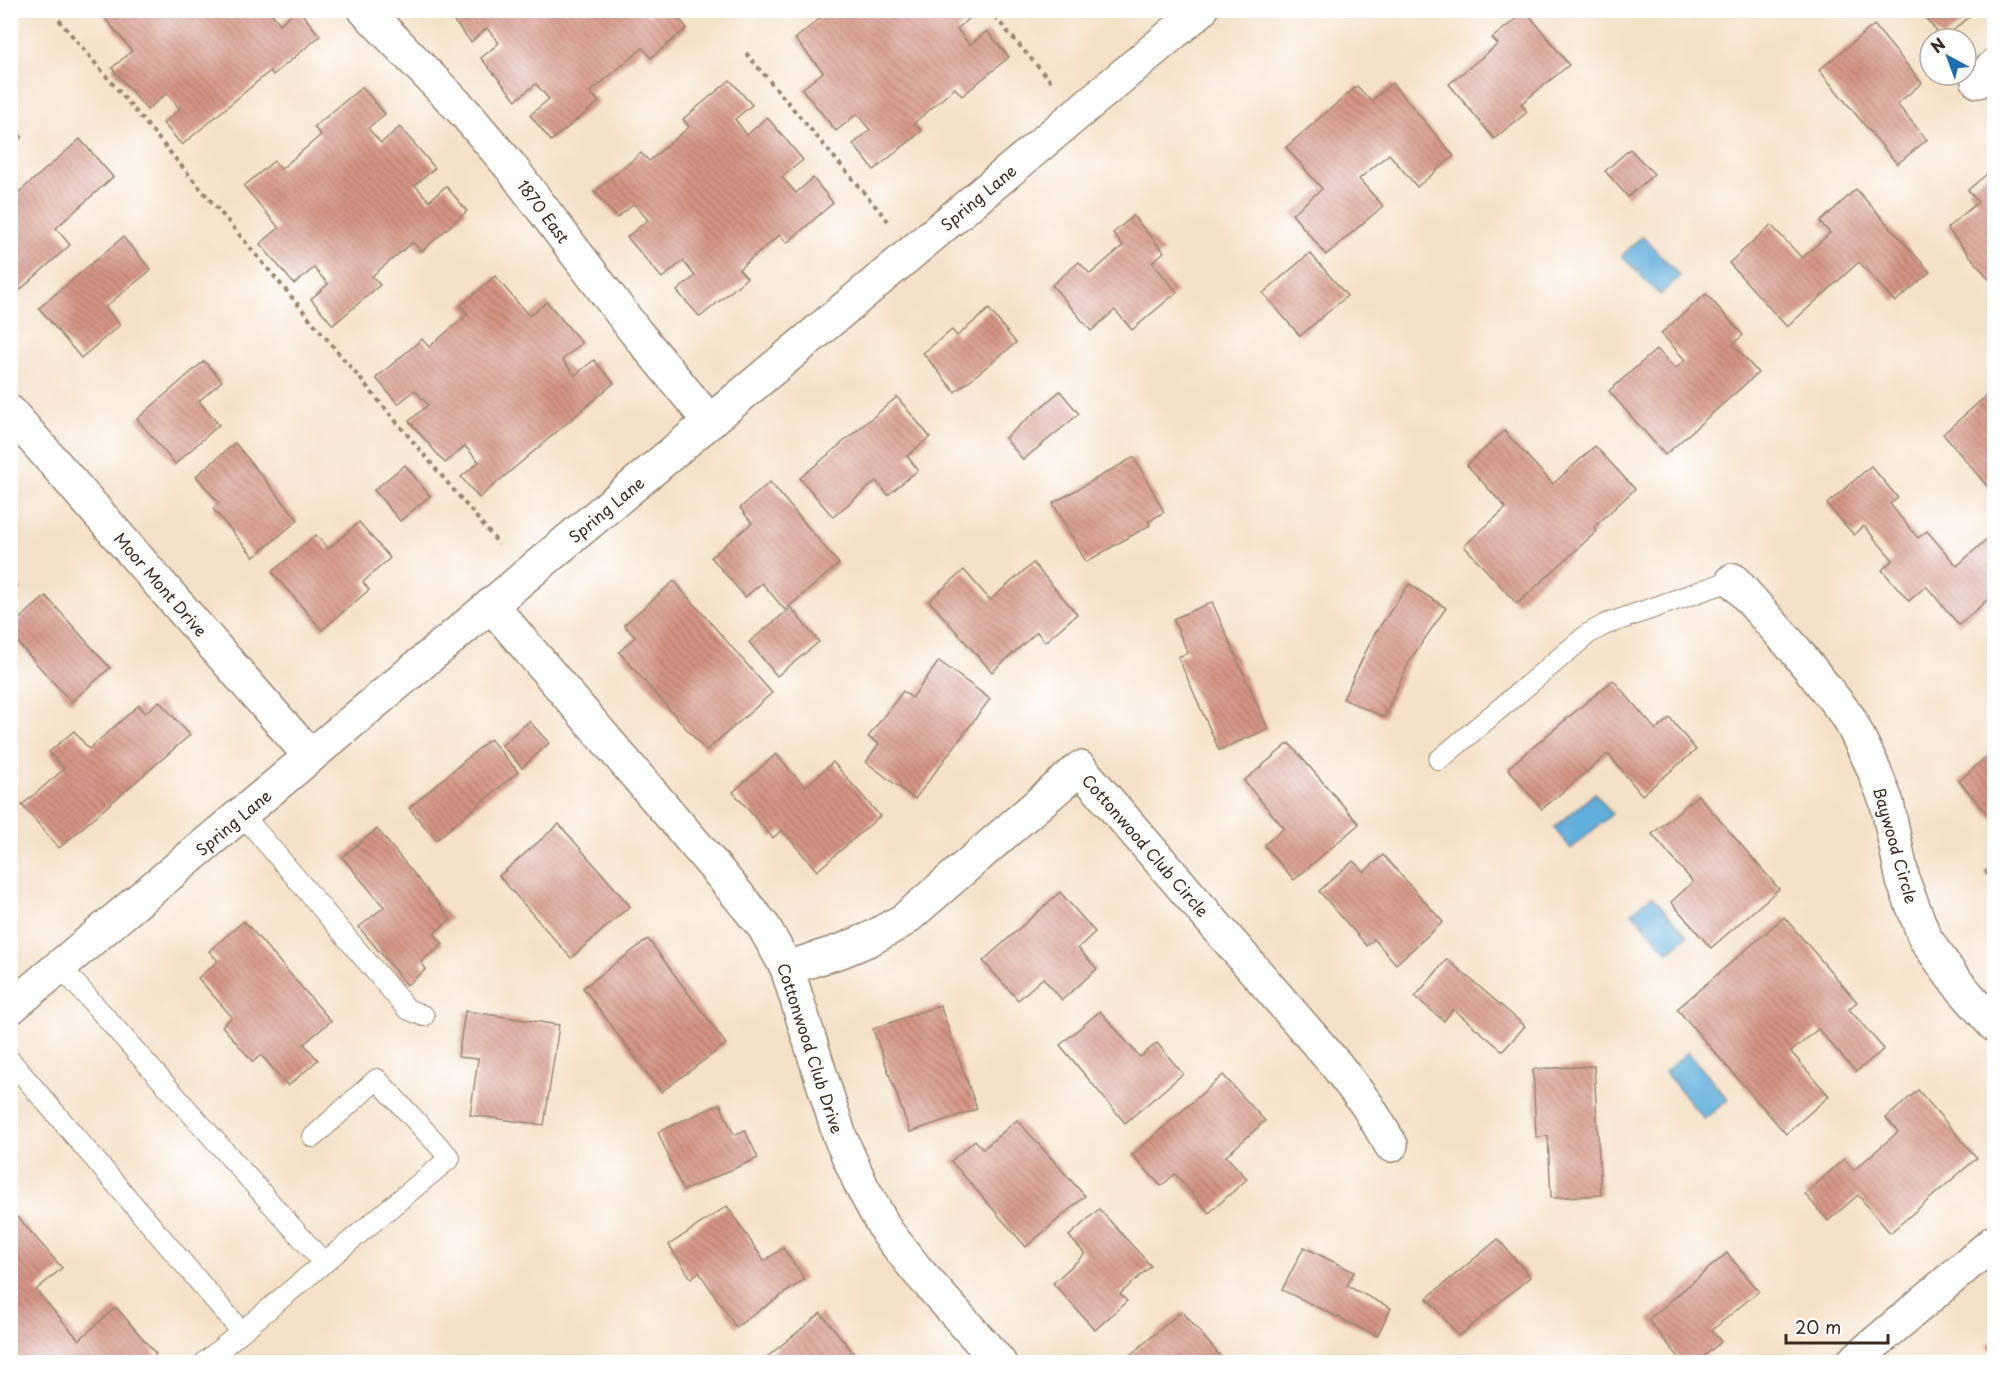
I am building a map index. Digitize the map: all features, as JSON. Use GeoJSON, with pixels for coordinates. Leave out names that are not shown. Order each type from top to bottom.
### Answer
{"type":"FeatureCollection","features":[{"type":"Feature","properties":{"kind":"street","name":"1870 East"},"geometry":{"type":"LineString","coordinates":[[365,10],[465,113],[510,166],[635,331],[710,422]]}},
{"type":"Feature","properties":{"kind":"street","name":"Spring Lane"},"geometry":{"type":"LineString","coordinates":[[10,1008],[1201,10]]}},
{"type":"Feature","properties":{"kind":"street","name":"Moor Mont Drive"},"geometry":{"type":"LineString","coordinates":[[10,412],[310,756]]}},
{"type":"Feature","properties":{"kind":"street","name":"Baywood Circle"},"geometry":{"type":"LineString","coordinates":[[1733,580],[1796,651],[1849,718],[1887,803],[1903,881],[1925,938],[1952,977],[1995,1025]]}},
{"type":"Feature","properties":{"kind":"street","name":"Cottonwood Club Drive"},"geometry":{"type":"LineString","coordinates":[[491,605],[764,927],[787,968],[840,1137],[862,1186],[887,1232],[916,1269],[999,1362]]}},
{"type":"Feature","properties":{"kind":"street","name":"Cottonwood Club Circle"},"geometry":{"type":"LineString","coordinates":[[787,968],[841,951],[870,939],[904,920],[1080,768],[1337,1066],[1367,1105],[1391,1145]]}},
{"type":"Feature","properties":{"kind":"street"},"geometry":{"type":"LineString","coordinates":[[1853,1362],[1995,1242]]}},
{"type":"Feature","properties":{"kind":"lane"},"geometry":{"type":"LineString","coordinates":[[1439,760],[1588,634],[1604,625],[1733,580]]}},
{"type":"Feature","properties":{"kind":"lane"},"geometry":{"type":"LineString","coordinates":[[242,814],[407,1009],[424,1016]]}},
{"type":"Feature","properties":{"kind":"lane"},"geometry":{"type":"LineString","coordinates":[[60,966],[324,1263]]}},
{"type":"Feature","properties":{"kind":"lane"},"geometry":{"type":"LineString","coordinates":[[10,1060],[241,1331]]}},
{"type":"Feature","properties":{"kind":"lane"},"geometry":{"type":"LineString","coordinates":[[205,1362],[450,1158],[377,1079],[313,1137]]}},
{"type":"Feature","properties":{"kind":"path"},"geometry":{"type":"LineString","coordinates":[[989,10],[1052,83]]}},
{"type":"Feature","properties":{"kind":"path"},"geometry":{"type":"LineString","coordinates":[[59,20],[499,544]]}},
{"type":"Feature","properties":{"kind":"path"},"geometry":{"type":"LineString","coordinates":[[746,53],[888,221]]}},
{"type":"Feature","properties":{"kind":"water"},"geometry":{"type":"Polygon","coordinates":[[[1642,236],[1680,276],[1660,295],[1622,256],[1642,236]]]}},
{"type":"Feature","properties":{"kind":"water"},"geometry":{"type":"Polygon","coordinates":[[[1595,793],[1612,814],[1571,849],[1554,828],[1595,793]]]}},
{"type":"Feature","properties":{"kind":"water"},"geometry":{"type":"Polygon","coordinates":[[[1652,896],[1687,936],[1668,952],[1632,912],[1652,896]]]}},
{"type":"Feature","properties":{"kind":"water"},"geometry":{"type":"Polygon","coordinates":[[[1688,1052],[1728,1100],[1704,1119],[1665,1072],[1688,1052]]]}},
{"type":"Feature","properties":{"kind":"building"},"geometry":{"type":"Polygon","coordinates":[[[112,10],[269,10],[280,24],[299,10],[320,36],[273,75],[270,71],[182,145],[163,123],[180,109],[167,93],[147,110],[112,68],[132,51],[104,17],[112,10]]]}},
{"type":"Feature","properties":{"kind":"building"},"geometry":{"type":"Polygon","coordinates":[[[452,10],[643,10],[648,16],[655,10],[672,10],[687,28],[651,58],[643,48],[590,92],[599,102],[551,141],[530,115],[549,99],[536,84],[516,100],[481,58],[499,43],[487,28],[471,42],[448,14],[452,10]]]}},
{"type":"Feature","properties":{"kind":"building"},"geometry":{"type":"Polygon","coordinates":[[[830,10],[974,10],[976,13],[957,29],[970,45],[987,31],[1009,57],[962,96],[955,88],[914,123],[922,131],[874,170],[853,144],[870,130],[857,114],[836,131],[802,89],[823,72],[795,39],[830,10]]]}},
{"type":"Feature","properties":{"kind":"building"},"geometry":{"type":"Polygon","coordinates":[[[1919,10],[1977,10],[1957,27],[1933,27],[1919,10]]]}},
{"type":"Feature","properties":{"kind":"building"},"geometry":{"type":"Polygon","coordinates":[[[1526,11],[1569,65],[1521,104],[1527,112],[1494,139],[1449,84],[1498,44],[1492,38],[1526,11]]]}},
{"type":"Feature","properties":{"kind":"building"},"geometry":{"type":"Polygon","coordinates":[[[1874,25],[1918,78],[1918,86],[1897,104],[1927,140],[1897,164],[1819,70],[1874,25]]]}},
{"type":"Feature","properties":{"kind":"building"},"geometry":{"type":"Polygon","coordinates":[[[730,80],[752,105],[735,119],[747,135],[767,117],[803,160],[782,177],[796,193],[813,178],[833,203],[787,243],[780,235],[739,269],[747,278],[700,317],[677,291],[695,276],[683,261],[662,278],[627,237],[648,220],[634,204],[617,218],[594,192],[641,153],[649,161],[689,127],[683,119],[730,80]]]}},
{"type":"Feature","properties":{"kind":"building"},"geometry":{"type":"Polygon","coordinates":[[[1392,83],[1454,156],[1417,187],[1389,154],[1359,179],[1383,206],[1326,255],[1292,214],[1322,189],[1286,147],[1357,86],[1371,101],[1392,83]]]}},
{"type":"Feature","properties":{"kind":"building"},"geometry":{"type":"Polygon","coordinates":[[[362,87],[385,114],[368,128],[381,143],[400,127],[435,168],[415,185],[429,201],[446,186],[467,211],[421,252],[413,242],[372,276],[380,285],[333,325],[311,299],[328,284],[314,268],[294,284],[260,244],[279,228],[244,186],[274,161],[281,169],[321,135],[314,127],[362,87]]]}},
{"type":"Feature","properties":{"kind":"building"},"geometry":{"type":"Polygon","coordinates":[[[10,124],[22,137],[10,148],[10,124]]]}},
{"type":"Feature","properties":{"kind":"building"},"geometry":{"type":"Polygon","coordinates":[[[80,139],[113,177],[56,228],[70,245],[10,299],[10,200],[80,139]]]}},
{"type":"Feature","properties":{"kind":"building"},"geometry":{"type":"Polygon","coordinates":[[[1630,149],[1654,174],[1628,197],[1605,171],[1630,149]]]}},
{"type":"Feature","properties":{"kind":"building"},"geometry":{"type":"Polygon","coordinates":[[[1994,168],[1994,285],[1947,228],[1978,202],[1968,190],[1994,168]]]}},
{"type":"Feature","properties":{"kind":"building"},"geometry":{"type":"Polygon","coordinates":[[[1856,189],[1930,272],[1895,302],[1859,262],[1787,327],[1729,263],[1771,225],[1802,258],[1830,233],[1820,222],[1856,189]]]}},
{"type":"Feature","properties":{"kind":"building"},"geometry":{"type":"Polygon","coordinates":[[[1133,216],[1164,252],[1152,262],[1177,292],[1132,330],[1115,310],[1091,331],[1052,285],[1079,262],[1090,274],[1123,246],[1113,233],[1133,216]]]}},
{"type":"Feature","properties":{"kind":"building"},"geometry":{"type":"Polygon","coordinates":[[[123,237],[151,270],[105,307],[120,325],[81,358],[39,308],[123,237]]]}},
{"type":"Feature","properties":{"kind":"building"},"geometry":{"type":"Polygon","coordinates":[[[1310,253],[1347,296],[1300,336],[1263,293],[1310,253]]]}},
{"type":"Feature","properties":{"kind":"building"},"geometry":{"type":"Polygon","coordinates":[[[495,276],[529,316],[547,302],[582,343],[562,360],[575,375],[594,360],[614,383],[479,498],[461,477],[479,462],[465,446],[445,463],[409,421],[428,405],[415,390],[398,404],[376,378],[422,339],[429,347],[468,314],[461,305],[495,276]]]}},
{"type":"Feature","properties":{"kind":"building"},"geometry":{"type":"Polygon","coordinates":[[[1706,294],[1743,335],[1733,344],[1758,373],[1665,455],[1609,391],[1657,349],[1675,369],[1685,360],[1661,333],[1706,294]]]}},
{"type":"Feature","properties":{"kind":"building"},"geometry":{"type":"Polygon","coordinates":[[[989,309],[1016,343],[955,392],[923,353],[952,330],[957,336],[989,309]]]}},
{"type":"Feature","properties":{"kind":"building"},"geometry":{"type":"Polygon","coordinates":[[[204,361],[222,381],[199,401],[219,425],[175,464],[137,419],[204,361]]]}},
{"type":"Feature","properties":{"kind":"building"},"geometry":{"type":"Polygon","coordinates":[[[1994,389],[1994,494],[1943,434],[1994,389]]]}},
{"type":"Feature","properties":{"kind":"building"},"geometry":{"type":"Polygon","coordinates":[[[1060,391],[1079,414],[1023,460],[1005,438],[1060,391]]]}},
{"type":"Feature","properties":{"kind":"building"},"geometry":{"type":"Polygon","coordinates":[[[897,397],[930,437],[907,456],[918,470],[888,495],[876,481],[833,517],[800,478],[897,397]]]}},
{"type":"Feature","properties":{"kind":"building"},"geometry":{"type":"Polygon","coordinates":[[[1504,431],[1553,484],[1595,446],[1635,489],[1594,527],[1597,531],[1517,604],[1464,546],[1506,508],[1467,465],[1504,431]]]}},
{"type":"Feature","properties":{"kind":"building"},"geometry":{"type":"Polygon","coordinates":[[[235,443],[298,520],[254,557],[213,509],[219,503],[196,476],[235,443]]]}},
{"type":"Feature","properties":{"kind":"building"},"geometry":{"type":"Polygon","coordinates":[[[1134,457],[1164,512],[1148,522],[1150,525],[1086,562],[1053,503],[1134,457]]]}},
{"type":"Feature","properties":{"kind":"building"},"geometry":{"type":"Polygon","coordinates":[[[405,465],[430,496],[400,521],[374,490],[405,465]]]}},
{"type":"Feature","properties":{"kind":"building"},"geometry":{"type":"Polygon","coordinates":[[[1871,466],[1898,498],[1890,504],[1918,538],[1927,531],[1957,566],[1988,538],[1994,546],[1994,594],[1959,625],[1926,586],[1909,601],[1882,570],[1893,560],[1864,526],[1854,535],[1827,504],[1871,466]]]}},
{"type":"Feature","properties":{"kind":"building"},"geometry":{"type":"Polygon","coordinates":[[[770,482],[839,564],[785,610],[762,583],[745,597],[711,557],[752,523],[740,508],[770,482]]]}},
{"type":"Feature","properties":{"kind":"building"},"geometry":{"type":"Polygon","coordinates":[[[359,522],[390,558],[363,582],[369,590],[322,630],[272,572],[316,535],[328,549],[359,522]]]}},
{"type":"Feature","properties":{"kind":"building"},"geometry":{"type":"Polygon","coordinates":[[[1033,563],[1077,614],[1045,642],[1037,632],[992,672],[929,601],[964,570],[990,600],[1033,563]]]}},
{"type":"Feature","properties":{"kind":"building"},"geometry":{"type":"Polygon","coordinates":[[[10,578],[18,586],[10,592],[10,578]]]}},
{"type":"Feature","properties":{"kind":"building"},"geometry":{"type":"Polygon","coordinates":[[[674,581],[772,693],[706,751],[619,652],[635,637],[624,625],[674,581]]]}},
{"type":"Feature","properties":{"kind":"building"},"geometry":{"type":"Polygon","coordinates":[[[1409,584],[1446,608],[1410,660],[1384,717],[1343,699],[1374,635],[1409,584]]]}},
{"type":"Feature","properties":{"kind":"building"},"geometry":{"type":"Polygon","coordinates":[[[46,596],[110,668],[71,702],[10,634],[10,627],[46,596]]]}},
{"type":"Feature","properties":{"kind":"building"},"geometry":{"type":"Polygon","coordinates":[[[1212,602],[1268,729],[1219,750],[1178,657],[1188,653],[1173,619],[1212,602]]]}},
{"type":"Feature","properties":{"kind":"building"},"geometry":{"type":"Polygon","coordinates":[[[791,608],[819,642],[777,676],[749,642],[791,608]]]}},
{"type":"Feature","properties":{"kind":"building"},"geometry":{"type":"Polygon","coordinates":[[[939,661],[990,699],[915,799],[866,762],[879,744],[868,737],[903,691],[912,698],[939,661]]]}},
{"type":"Feature","properties":{"kind":"building"},"geometry":{"type":"Polygon","coordinates":[[[1613,680],[1656,730],[1670,718],[1696,750],[1642,795],[1608,754],[1542,809],[1508,768],[1613,680]]]}},
{"type":"Feature","properties":{"kind":"building"},"geometry":{"type":"Polygon","coordinates":[[[159,701],[190,735],[59,848],[22,805],[64,769],[49,752],[74,731],[89,749],[139,705],[145,713],[159,701]]]}},
{"type":"Feature","properties":{"kind":"building"},"geometry":{"type":"Polygon","coordinates":[[[529,721],[549,743],[522,768],[502,745],[529,721]]]}},
{"type":"Feature","properties":{"kind":"building"},"geometry":{"type":"Polygon","coordinates":[[[490,739],[518,772],[436,840],[409,808],[490,739]]]}},
{"type":"Feature","properties":{"kind":"building"},"geometry":{"type":"Polygon","coordinates":[[[1289,743],[1359,824],[1294,880],[1264,845],[1284,828],[1244,781],[1289,743]]]}},
{"type":"Feature","properties":{"kind":"building"},"geometry":{"type":"Polygon","coordinates":[[[1994,750],[1994,821],[1959,781],[1994,750]]]}},
{"type":"Feature","properties":{"kind":"building"},"geometry":{"type":"Polygon","coordinates":[[[776,754],[805,787],[833,762],[880,816],[817,871],[782,830],[773,838],[733,792],[776,754]]]}},
{"type":"Feature","properties":{"kind":"building"},"geometry":{"type":"Polygon","coordinates":[[[1698,795],[1779,889],[1711,948],[1671,902],[1693,882],[1652,834],[1698,795]]]}},
{"type":"Feature","properties":{"kind":"building"},"geometry":{"type":"Polygon","coordinates":[[[559,824],[630,906],[571,958],[499,876],[559,824]]]}},
{"type":"Feature","properties":{"kind":"building"},"geometry":{"type":"Polygon","coordinates":[[[377,829],[451,919],[434,933],[443,944],[421,962],[426,969],[407,985],[359,927],[384,907],[342,857],[377,829]]]}},
{"type":"Feature","properties":{"kind":"building"},"geometry":{"type":"Polygon","coordinates":[[[1383,855],[1443,922],[1396,964],[1374,939],[1367,946],[1319,891],[1353,861],[1364,872],[1383,855]]]}},
{"type":"Feature","properties":{"kind":"building"},"geometry":{"type":"Polygon","coordinates":[[[1994,864],[1994,883],[1985,872],[1994,864]]]}},
{"type":"Feature","properties":{"kind":"building"},"geometry":{"type":"Polygon","coordinates":[[[1060,892],[1095,932],[1078,948],[1097,969],[1062,1000],[1043,978],[1018,1000],[983,961],[1060,892]]]}},
{"type":"Feature","properties":{"kind":"building"},"geometry":{"type":"Polygon","coordinates":[[[1784,917],[1857,1002],[1849,1009],[1884,1049],[1856,1072],[1818,1029],[1791,1052],[1829,1096],[1786,1134],[1677,1009],[1784,917]]]}},
{"type":"Feature","properties":{"kind":"building"},"geometry":{"type":"Polygon","coordinates":[[[244,921],[331,1021],[304,1044],[318,1060],[288,1086],[261,1055],[253,1062],[222,1026],[232,1017],[198,978],[218,961],[209,951],[244,921]]]}},
{"type":"Feature","properties":{"kind":"building"},"geometry":{"type":"Polygon","coordinates":[[[648,939],[726,1044],[661,1092],[583,988],[648,939]]]}},
{"type":"Feature","properties":{"kind":"building"},"geometry":{"type":"Polygon","coordinates":[[[1447,959],[1525,1026],[1503,1051],[1453,1009],[1444,1021],[1415,997],[1447,959]]]}},
{"type":"Feature","properties":{"kind":"building"},"geometry":{"type":"Polygon","coordinates":[[[940,1005],[977,1109],[910,1132],[873,1029],[940,1005]]]}},
{"type":"Feature","properties":{"kind":"building"},"geometry":{"type":"Polygon","coordinates":[[[465,1011],[559,1025],[544,1125],[470,1115],[478,1059],[458,1057],[465,1011]]]}},
{"type":"Feature","properties":{"kind":"building"},"geometry":{"type":"Polygon","coordinates":[[[1100,1011],[1140,1057],[1157,1043],[1183,1074],[1125,1123],[1060,1045],[1100,1011]]]}},
{"type":"Feature","properties":{"kind":"building"},"geometry":{"type":"Polygon","coordinates":[[[1594,1066],[1601,1195],[1551,1198],[1548,1136],[1536,1137],[1533,1069],[1594,1066]]]}},
{"type":"Feature","properties":{"kind":"building"},"geometry":{"type":"Polygon","coordinates":[[[1223,1075],[1265,1121],[1226,1156],[1247,1179],[1209,1213],[1175,1174],[1161,1186],[1132,1155],[1223,1075]]]}},
{"type":"Feature","properties":{"kind":"building"},"geometry":{"type":"Polygon","coordinates":[[[1918,1090],[1977,1158],[1890,1233],[1858,1195],[1828,1221],[1805,1194],[1844,1159],[1854,1170],[1898,1132],[1886,1118],[1918,1090]]]}},
{"type":"Feature","properties":{"kind":"building"},"geometry":{"type":"Polygon","coordinates":[[[720,1104],[734,1135],[745,1130],[758,1158],[683,1191],[658,1132],[720,1104]]]}},
{"type":"Feature","properties":{"kind":"building"},"geometry":{"type":"Polygon","coordinates":[[[1017,1120],[1085,1196],[1026,1247],[951,1161],[975,1140],[983,1149],[1017,1120]]]}},
{"type":"Feature","properties":{"kind":"building"},"geometry":{"type":"Polygon","coordinates":[[[727,1206],[764,1261],[783,1248],[805,1279],[736,1327],[699,1272],[691,1278],[669,1245],[727,1206]]]}},
{"type":"Feature","properties":{"kind":"building"},"geometry":{"type":"Polygon","coordinates":[[[1099,1209],[1151,1266],[1120,1294],[1127,1301],[1095,1330],[1053,1283],[1085,1254],[1069,1236],[1099,1209]]]}},
{"type":"Feature","properties":{"kind":"building"},"geometry":{"type":"Polygon","coordinates":[[[18,1217],[62,1268],[36,1290],[79,1340],[116,1307],[156,1354],[146,1362],[10,1362],[10,1224],[18,1217]]]}},
{"type":"Feature","properties":{"kind":"building"},"geometry":{"type":"Polygon","coordinates":[[[1498,1239],[1530,1277],[1459,1336],[1427,1298],[1498,1239]]]}},
{"type":"Feature","properties":{"kind":"building"},"geometry":{"type":"Polygon","coordinates":[[[1304,1247],[1354,1272],[1347,1286],[1391,1308],[1377,1336],[1282,1290],[1304,1247]]]}},
{"type":"Feature","properties":{"kind":"building"},"geometry":{"type":"Polygon","coordinates":[[[1727,1253],[1759,1291],[1712,1330],[1721,1342],[1697,1362],[1683,1362],[1648,1320],[1727,1253]]]}},
{"type":"Feature","properties":{"kind":"building"},"geometry":{"type":"Polygon","coordinates":[[[1182,1311],[1225,1362],[1122,1362],[1182,1311]]]}},
{"type":"Feature","properties":{"kind":"building"},"geometry":{"type":"Polygon","coordinates":[[[821,1313],[861,1362],[761,1362],[821,1313]]]}},
{"type":"Feature","properties":{"kind":"building"},"geometry":{"type":"Polygon","coordinates":[[[1994,1340],[1994,1355],[1987,1346],[1994,1340]]]}}]}
